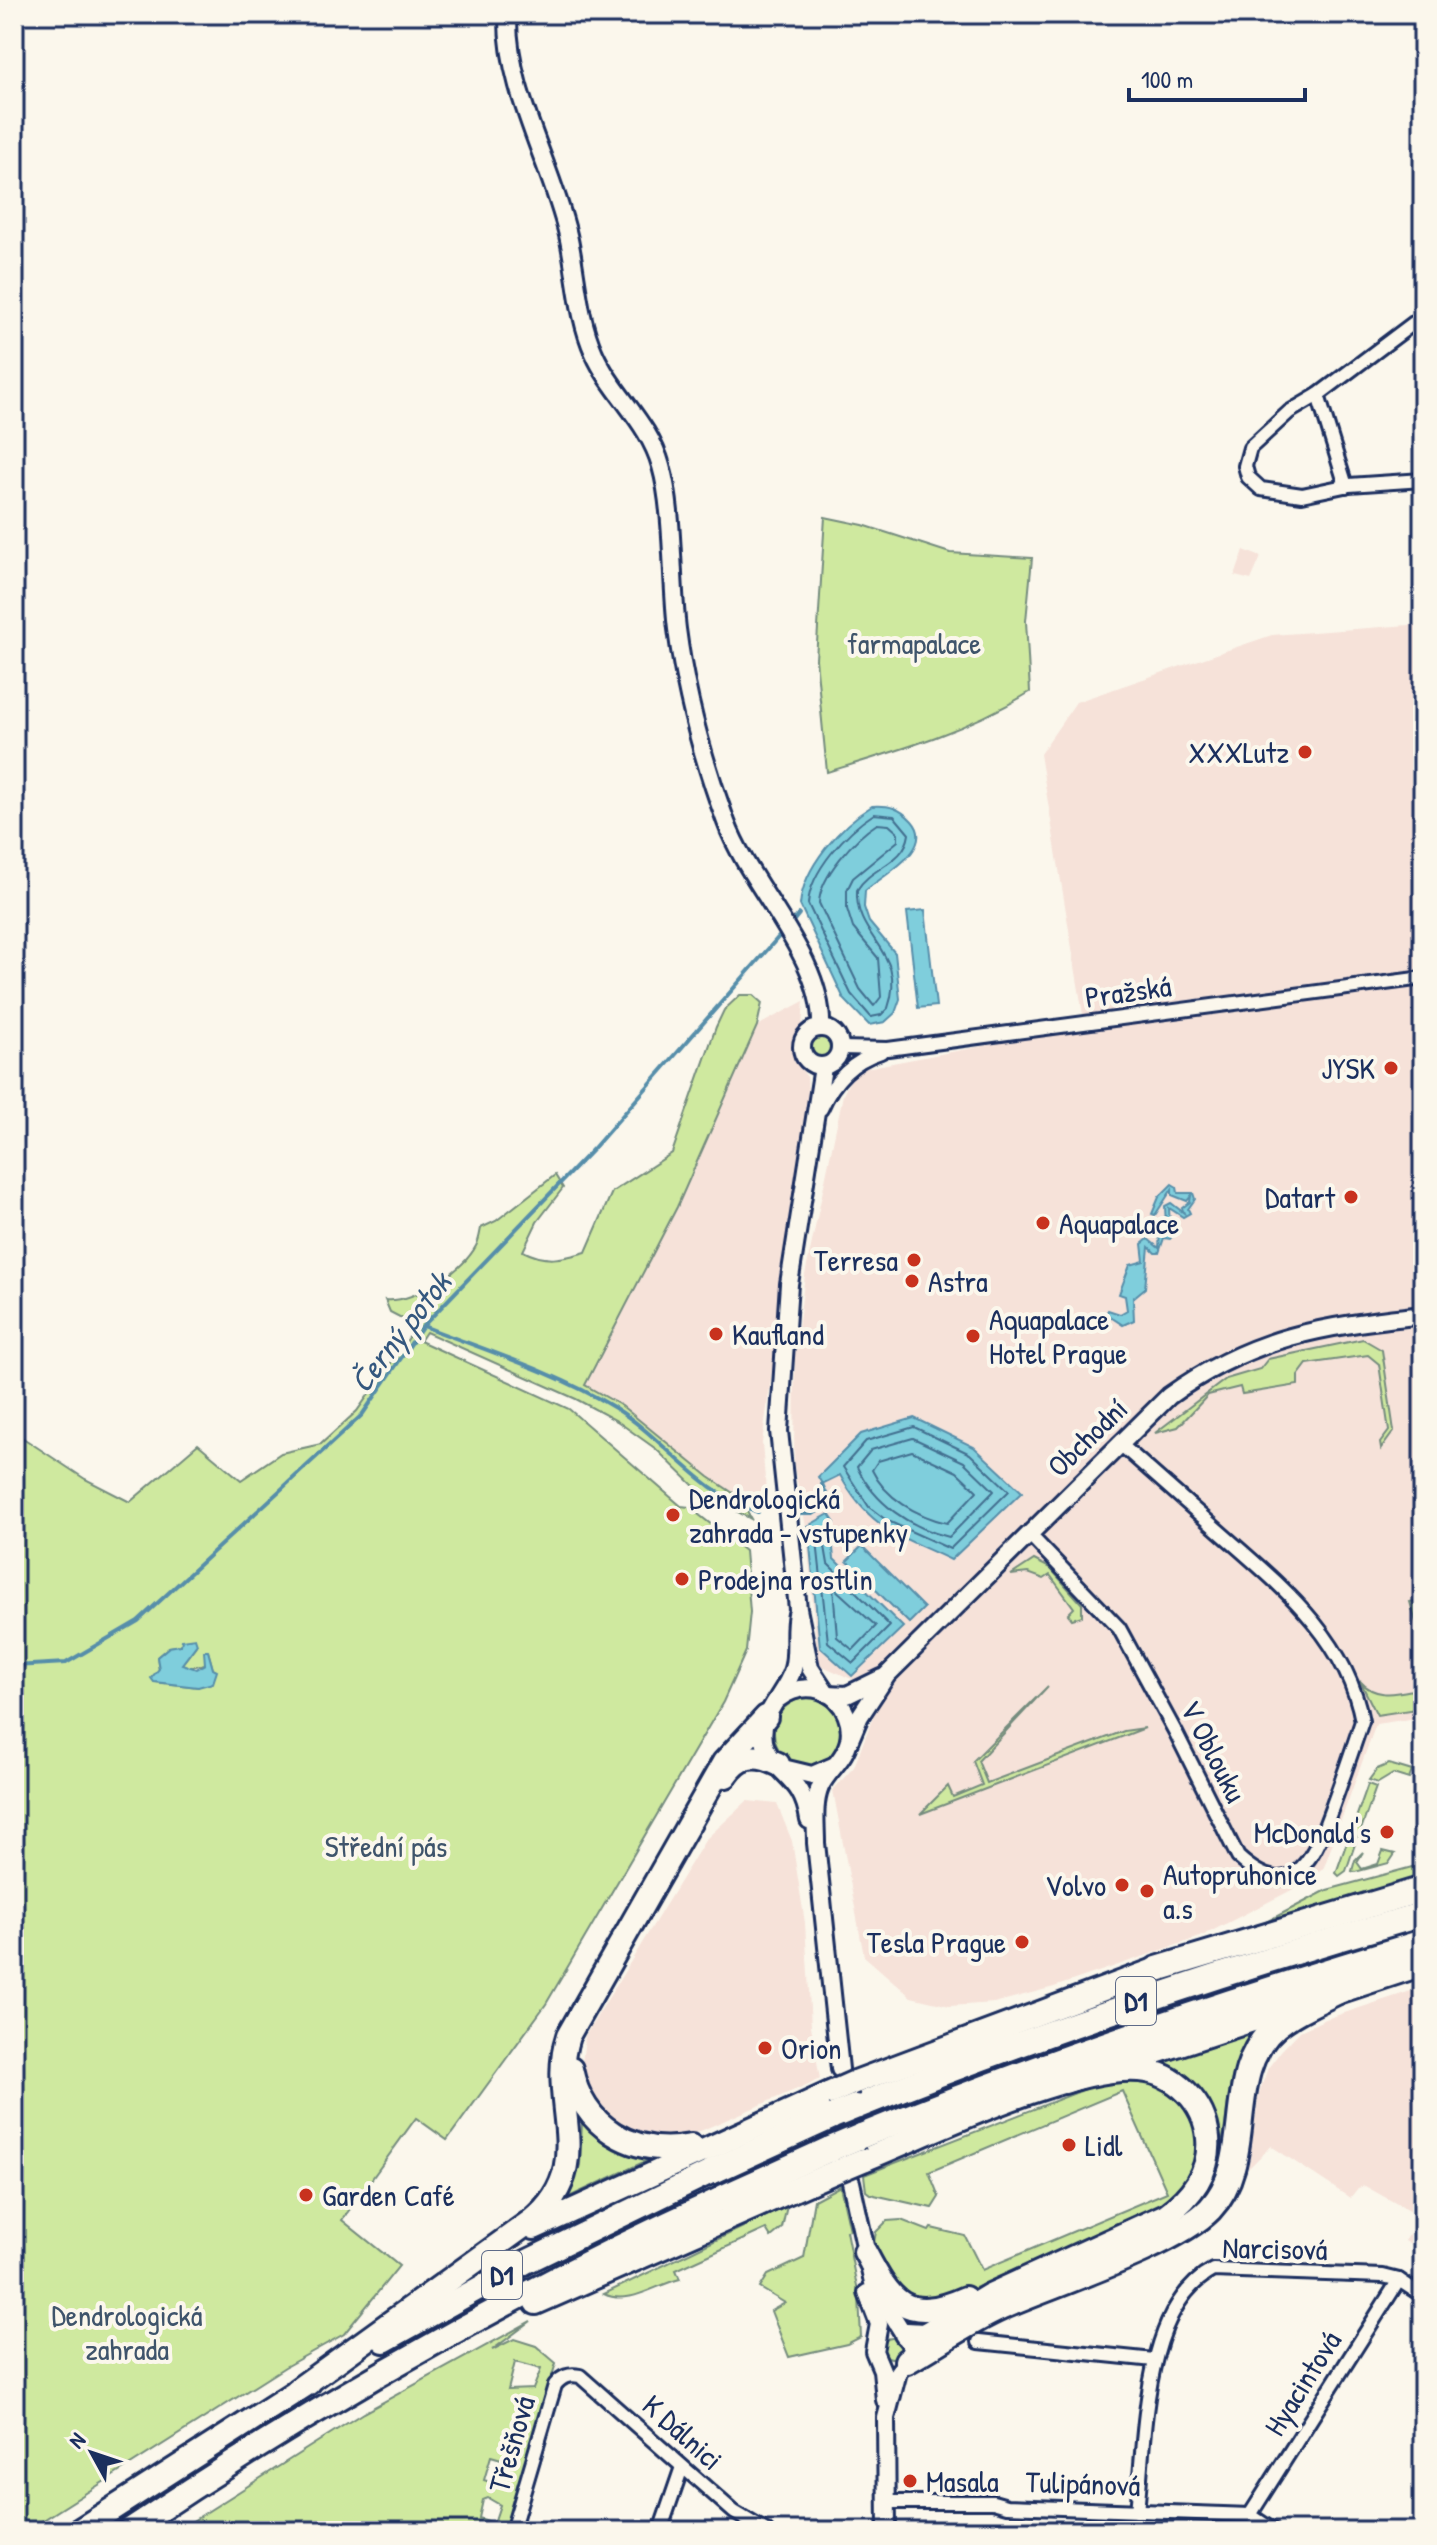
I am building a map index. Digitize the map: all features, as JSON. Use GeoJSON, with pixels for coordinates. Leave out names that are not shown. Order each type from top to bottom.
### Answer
{"type":"FeatureCollection","features":[{"type":"Feature","properties":{"kind":"highway"},"geometry":{"type":"LineString","coordinates":[[297,2390],[538,2215],[562,2182],[569,2142],[562,2060],[576,2020],[695,1819],[729,1754],[772,1708]]}},
{"type":"Feature","properties":{"kind":"highway"},"geometry":{"type":"LineString","coordinates":[[695,1819],[737,1761],[755,1757],[780,1765]]}},
{"type":"Feature","properties":{"kind":"highway"},"geometry":{"type":"LineString","coordinates":[[576,2020],[569,2058],[576,2088],[591,2115],[616,2137],[648,2148],[672,2149],[839,2105],[847,2076],[1157,1969],[1423,1889]]}},
{"type":"Feature","properties":{"kind":"highway","name":"D1"},"geometry":{"type":"LineString","coordinates":[[78,2531],[297,2390],[528,2261],[713,2171],[839,2105],[1204,1978],[1423,1914]]}},
{"type":"Feature","properties":{"kind":"highway","name":"D1"},"geometry":{"type":"LineString","coordinates":[[128,2531],[324,2407],[633,2239],[724,2197],[834,2160],[861,2136],[1117,2038],[1311,1974],[1423,1942]]}},
{"type":"Feature","properties":{"kind":"highway"},"geometry":{"type":"LineString","coordinates":[[474,2323],[540,2302],[834,2160],[863,2160],[1064,2081],[1423,1963]]}},
{"type":"Feature","properties":{"kind":"highway"},"geometry":{"type":"LineString","coordinates":[[906,2363],[986,2314],[1164,2239],[1202,2216],[1223,2192],[1230,2174],[1245,2079],[1259,2045],[1289,2016],[1340,1990]]}},
{"type":"Feature","properties":{"kind":"highway"},"geometry":{"type":"LineString","coordinates":[[865,2252],[892,2297],[921,2310],[941,2308],[1146,2225],[1175,2208],[1198,2181],[1208,2146],[1204,2122],[1194,2101],[1166,2077],[1130,2070],[1064,2081]]}},
{"type":"Feature","properties":{"kind":"highway"},"geometry":{"type":"LineString","coordinates":[[447,2279],[558,2216],[755,2125]]}},
{"type":"Feature","properties":{"kind":"highway"},"geometry":{"type":"LineString","coordinates":[[904,2333],[924,2335],[982,2299],[1051,2265]]}},
{"type":"Feature","properties":{"kind":"street"},"geometry":{"type":"LineString","coordinates":[[508,14],[513,66],[568,234],[588,337],[604,372],[647,432],[662,470],[677,631],[722,810],[754,880],[786,930],[813,982],[822,1012],[821,1028]]}},
{"type":"Feature","properties":{"kind":"street"},"geometry":{"type":"LineString","coordinates":[[1423,316],[1318,395],[1289,412],[1250,448],[1245,466],[1248,477],[1261,489],[1302,495],[1346,486],[1423,480]]}},
{"type":"Feature","properties":{"kind":"street"},"geometry":{"type":"LineString","coordinates":[[1318,395],[1346,486]]}},
{"type":"Feature","properties":{"kind":"street","name":"Pražská"},"geometry":{"type":"LineString","coordinates":[[840,1048],[888,1049],[1423,978]]}},
{"type":"Feature","properties":{"kind":"street"},"geometry":{"type":"LineString","coordinates":[[821,1028],[836,1035],[840,1048],[837,1058],[823,1067],[810,1064],[801,1048],[807,1034],[821,1028]]}},
{"type":"Feature","properties":{"kind":"street"},"geometry":{"type":"LineString","coordinates":[[818,1120],[827,1096],[842,1076],[862,1060],[888,1049]]}},
{"type":"Feature","properties":{"kind":"street"},"geometry":{"type":"LineString","coordinates":[[816,1843],[819,1789],[849,1742],[847,1716],[810,1668],[798,1609],[780,1461],[779,1390],[789,1284],[818,1120],[823,1067]]}},
{"type":"Feature","properties":{"kind":"street","name":"Obchodní"},"geometry":{"type":"LineString","coordinates":[[849,1742],[860,1716],[887,1675],[1169,1396],[1220,1361],[1280,1338],[1423,1315]]}},
{"type":"Feature","properties":{"kind":"street","name":"V Oblouku"},"geometry":{"type":"LineString","coordinates":[[1028,1533],[1119,1628],[1238,1857],[1253,1871],[1271,1877],[1287,1876],[1302,1870],[1317,1850],[1362,1721],[1358,1699],[1328,1643],[1289,1591],[1119,1443]]}},
{"type":"Feature","properties":{"kind":"street"},"geometry":{"type":"LineString","coordinates":[[798,1609],[793,1667],[772,1708],[765,1743],[803,1793],[816,1843],[847,2076]]}},
{"type":"Feature","properties":{"kind":"street","name":"Obchodní"},"geometry":{"type":"LineString","coordinates":[[827,1693],[847,1695],[887,1675]]}},
{"type":"Feature","properties":{"kind":"street"},"geometry":{"type":"LineString","coordinates":[[772,1708],[800,1689],[827,1693]]}},
{"type":"Feature","properties":{"kind":"street"},"geometry":{"type":"LineString","coordinates":[[780,1765],[798,1774],[812,1775],[836,1763]]}},
{"type":"Feature","properties":{"kind":"street"},"geometry":{"type":"LineString","coordinates":[[885,2420],[894,2383],[912,2347],[874,2287],[851,2182],[849,2196],[858,2260],[879,2324],[873,2347],[884,2376],[887,2531]]}},
{"type":"Feature","properties":{"kind":"street","name":"Narcisová"},"geometry":{"type":"LineString","coordinates":[[1137,2511],[1154,2360],[1174,2311],[1198,2278],[1213,2270],[1383,2276],[1399,2280]]}},
{"type":"Feature","properties":{"kind":"street"},"geometry":{"type":"LineString","coordinates":[[1399,2280],[1423,2296]]}},
{"type":"Feature","properties":{"kind":"street","name":"Hyacintová"},"geometry":{"type":"LineString","coordinates":[[1250,2515],[1399,2280]]}},
{"type":"Feature","properties":{"kind":"street"},"geometry":{"type":"LineString","coordinates":[[877,2337],[887,2330],[904,2333]]}},
{"type":"Feature","properties":{"kind":"street"},"geometry":{"type":"LineString","coordinates":[[979,2342],[1154,2360]]}},
{"type":"Feature","properties":{"kind":"street"},"geometry":{"type":"LineString","coordinates":[[878,2360],[893,2368],[906,2363]]}},
{"type":"Feature","properties":{"kind":"street","name":"K Dálnici"},"geometry":{"type":"LineString","coordinates":[[566,2376],[580,2376],[734,2512],[766,2531]]}},
{"type":"Feature","properties":{"kind":"street","name":"Třešňová"},"geometry":{"type":"LineString","coordinates":[[512,2531],[555,2385],[566,2376]]}},
{"type":"Feature","properties":{"kind":"street"},"geometry":{"type":"LineString","coordinates":[[660,2531],[682,2467]]}},
{"type":"Feature","properties":{"kind":"street","name":"Tulipánová"},"geometry":{"type":"LineString","coordinates":[[886,2502],[993,2502],[1007,2506],[1250,2515]]}},
{"type":"Feature","properties":{"kind":"street"},"geometry":{"type":"LineString","coordinates":[[1250,2515],[1274,2531]]}},
{"type":"Feature","properties":{"kind":"shaded area"},"geometry":{"type":"Polygon","coordinates":[[[1244,550],[1261,557],[1251,580],[1235,576],[1244,550]]]}},
{"type":"Feature","properties":{"kind":"shaded area"},"geometry":{"type":"Polygon","coordinates":[[[1423,624],[1423,1717],[1376,1724],[1324,1867],[1315,1878],[1200,1937],[1054,1987],[994,2003],[950,2006],[911,1997],[864,1956],[833,1790],[854,1767],[873,1717],[856,1681],[818,1664],[806,1527],[794,1466],[795,1353],[805,1275],[843,1095],[855,1070],[1085,1027],[1040,754],[1076,702],[1272,635],[1423,624]]]}},
{"type":"Feature","properties":{"kind":"shaded area"},"geometry":{"type":"Polygon","coordinates":[[[804,1001],[802,1027],[791,1046],[796,1062],[807,1077],[809,1107],[762,1443],[767,1503],[739,1497],[709,1477],[622,1406],[585,1385],[677,1207],[757,1026],[804,1001]]]}},
{"type":"Feature","properties":{"kind":"shaded area"},"geometry":{"type":"Polygon","coordinates":[[[747,1801],[777,1804],[792,1841],[805,1923],[811,2026],[820,2079],[698,2132],[664,2138],[647,2137],[615,2123],[592,2097],[582,2064],[585,2036],[706,1839],[747,1801]]]}},
{"type":"Feature","properties":{"kind":"shaded area"},"geometry":{"type":"Polygon","coordinates":[[[1423,1987],[1423,2232],[1414,2246],[1405,2241],[1418,2220],[1415,2214],[1365,2186],[1358,2188],[1350,2198],[1271,2146],[1248,2169],[1259,2093],[1268,2068],[1300,2031],[1326,2019],[1423,1987]]]}},
{"type":"Feature","properties":{"kind":"green space","name":"farmapalace"},"geometry":{"type":"Polygon","coordinates":[[[825,517],[863,525],[950,553],[1032,558],[1026,621],[1030,692],[957,729],[827,772],[816,659],[825,517]]]}},
{"type":"Feature","properties":{"kind":"green space"},"geometry":{"type":"Polygon","coordinates":[[[740,995],[753,995],[762,1003],[757,1026],[677,1207],[585,1385],[622,1406],[709,1477],[739,1497],[751,1519],[699,1491],[656,1449],[617,1421],[576,1399],[426,1332],[420,1341],[569,1409],[681,1506],[689,1507],[745,1551],[750,1612],[746,1651],[723,1702],[546,2004],[447,2140],[416,2118],[342,2220],[399,2266],[344,2334],[285,2367],[26,2531],[14,2531],[14,1432],[85,1479],[130,1502],[198,1444],[241,1480],[281,1453],[321,1444],[357,1411],[417,1326],[390,1312],[385,1300],[409,1296],[436,1284],[469,1256],[477,1244],[481,1228],[496,1221],[555,1175],[563,1188],[537,1222],[523,1251],[554,1259],[586,1252],[612,1192],[672,1153],[724,1010],[740,995]],[[169,1647],[157,1657],[159,1670],[155,1682],[198,1687],[213,1669],[208,1651],[205,1664],[187,1668],[182,1664],[195,1647],[169,1647]]]}},
{"type":"Feature","properties":{"kind":"green space"},"geometry":{"type":"Polygon","coordinates":[[[821,1037],[828,1040],[831,1047],[828,1054],[821,1057],[814,1054],[811,1047],[814,1040],[821,1037]]]}},
{"type":"Feature","properties":{"kind":"green space"},"geometry":{"type":"Polygon","coordinates":[[[1363,1339],[1382,1350],[1394,1431],[1381,1449],[1380,1443],[1389,1431],[1379,1364],[1368,1355],[1307,1364],[1298,1376],[1298,1385],[1242,1394],[1240,1387],[1208,1395],[1178,1427],[1155,1433],[1226,1379],[1260,1369],[1268,1359],[1363,1339]]]}},
{"type":"Feature","properties":{"kind":"green space"},"geometry":{"type":"Polygon","coordinates":[[[1034,1560],[1050,1568],[1082,1604],[1082,1616],[1072,1619],[1068,1614],[1074,1608],[1050,1575],[1044,1579],[1028,1573],[1011,1575],[1034,1560]]]}},
{"type":"Feature","properties":{"kind":"green space"},"geometry":{"type":"Polygon","coordinates":[[[1423,1599],[1423,1646],[1410,1602],[1423,1599]]]}},
{"type":"Feature","properties":{"kind":"green space"},"geometry":{"type":"Polygon","coordinates":[[[1360,1681],[1381,1693],[1423,1688],[1423,1708],[1377,1715],[1360,1681]]]}},
{"type":"Feature","properties":{"kind":"green space"},"geometry":{"type":"Polygon","coordinates":[[[1048,1686],[978,1761],[987,1783],[1124,1731],[1145,1728],[920,1814],[948,1786],[953,1797],[982,1785],[973,1761],[1048,1686]]]}},
{"type":"Feature","properties":{"kind":"green space"},"geometry":{"type":"Polygon","coordinates":[[[801,1698],[815,1698],[827,1703],[837,1713],[842,1732],[837,1751],[827,1761],[815,1766],[801,1766],[789,1761],[779,1751],[774,1739],[774,1725],[779,1713],[789,1703],[801,1698]]]}},
{"type":"Feature","properties":{"kind":"green space"},"geometry":{"type":"Polygon","coordinates":[[[1389,1764],[1412,1771],[1409,1779],[1393,1774],[1378,1783],[1369,1780],[1377,1769],[1389,1764]]]}},
{"type":"Feature","properties":{"kind":"green space"},"geometry":{"type":"Polygon","coordinates":[[[1368,1784],[1376,1787],[1358,1838],[1350,1835],[1368,1784]]]}},
{"type":"Feature","properties":{"kind":"green space"},"geometry":{"type":"Polygon","coordinates":[[[1348,1839],[1356,1841],[1346,1871],[1339,1876],[1336,1873],[1348,1839]]]}},
{"type":"Feature","properties":{"kind":"green space"},"geometry":{"type":"Polygon","coordinates":[[[1383,1851],[1395,1854],[1389,1863],[1355,1872],[1352,1871],[1355,1860],[1363,1852],[1357,1862],[1362,1869],[1378,1864],[1383,1851]]]}},
{"type":"Feature","properties":{"kind":"green space"},"geometry":{"type":"Polygon","coordinates":[[[1423,1864],[1423,1878],[1266,1922],[1327,1890],[1423,1864]]]}},
{"type":"Feature","properties":{"kind":"green space"},"geometry":{"type":"Polygon","coordinates":[[[1253,2027],[1254,2032],[1232,2078],[1216,2169],[1200,2197],[1212,2151],[1213,2117],[1208,2103],[1197,2089],[1157,2060],[1253,2027]]]}},
{"type":"Feature","properties":{"kind":"green space"},"geometry":{"type":"Polygon","coordinates":[[[1131,2079],[1168,2085],[1197,2119],[1202,2155],[1176,2198],[955,2297],[906,2300],[873,2247],[876,2232],[887,2221],[901,2220],[929,2231],[931,2228],[965,2236],[982,2270],[1167,2192],[1122,2091],[929,2172],[939,2197],[932,2208],[870,2194],[866,2191],[864,2175],[1101,2083],[1131,2079]]]}},
{"type":"Feature","properties":{"kind":"green space"},"geometry":{"type":"Polygon","coordinates":[[[582,2122],[605,2144],[648,2160],[569,2197],[580,2165],[582,2122]]]}},
{"type":"Feature","properties":{"kind":"green space"},"geometry":{"type":"Polygon","coordinates":[[[840,2186],[850,2230],[846,2231],[859,2297],[861,2337],[847,2344],[789,2357],[771,2311],[785,2303],[760,2288],[768,2275],[804,2258],[814,2200],[840,2186]]]}},
{"type":"Feature","properties":{"kind":"green space"},"geometry":{"type":"Polygon","coordinates":[[[787,2206],[782,2228],[771,2237],[766,2229],[676,2270],[680,2279],[642,2293],[623,2298],[604,2294],[787,2206]]]}},
{"type":"Feature","properties":{"kind":"green space"},"geometry":{"type":"Polygon","coordinates":[[[531,2321],[492,2350],[514,2339],[536,2346],[556,2363],[504,2531],[177,2531],[363,2413],[531,2321]],[[515,2362],[508,2390],[533,2389],[541,2369],[515,2362]],[[491,2456],[484,2480],[500,2485],[508,2461],[491,2456]],[[488,2498],[483,2500],[479,2518],[494,2523],[500,2505],[488,2498]]]}},
{"type":"Feature","properties":{"kind":"green space"},"geometry":{"type":"Polygon","coordinates":[[[888,2338],[896,2338],[902,2348],[896,2358],[888,2358],[882,2352],[882,2344],[888,2338]]]}},
{"type":"Feature","properties":{"kind":"water"},"geometry":{"type":"Polygon","coordinates":[[[872,806],[899,810],[918,831],[917,842],[904,861],[865,891],[864,907],[869,922],[895,953],[900,999],[895,1013],[885,1022],[869,1025],[844,999],[800,905],[808,876],[826,848],[848,824],[872,806]]]}},
{"type":"Feature","properties":{"kind":"water"},"geometry":{"type":"Polygon","coordinates":[[[925,910],[936,1006],[918,1008],[907,912],[925,910]]]}},
{"type":"Feature","properties":{"kind":"water"},"geometry":{"type":"Polygon","coordinates":[[[1172,1184],[1177,1187],[1178,1193],[1193,1193],[1195,1199],[1188,1209],[1190,1213],[1183,1217],[1169,1208],[1170,1227],[1175,1227],[1176,1231],[1170,1239],[1164,1238],[1159,1253],[1149,1247],[1145,1288],[1133,1298],[1134,1320],[1123,1325],[1106,1314],[1108,1310],[1120,1314],[1127,1310],[1125,1296],[1119,1294],[1130,1265],[1144,1261],[1142,1244],[1148,1239],[1159,1248],[1160,1230],[1166,1225],[1165,1206],[1171,1203],[1184,1213],[1182,1208],[1190,1202],[1191,1196],[1187,1201],[1172,1195],[1172,1189],[1155,1215],[1152,1214],[1159,1197],[1172,1184]]]}},
{"type":"Feature","properties":{"kind":"water"},"geometry":{"type":"Polygon","coordinates":[[[914,1418],[974,1447],[1022,1492],[951,1560],[874,1519],[862,1508],[840,1475],[822,1484],[818,1477],[861,1434],[914,1418]]]}},
{"type":"Feature","properties":{"kind":"water"},"geometry":{"type":"Polygon","coordinates":[[[829,1514],[835,1523],[831,1526],[834,1559],[903,1627],[852,1676],[820,1647],[808,1526],[829,1514]]]}},
{"type":"Feature","properties":{"kind":"water"},"geometry":{"type":"Polygon","coordinates":[[[862,1546],[924,1608],[909,1623],[847,1561],[862,1546]]]}},
{"type":"Feature","properties":{"kind":"water"},"geometry":{"type":"Polygon","coordinates":[[[195,1638],[197,1644],[182,1664],[196,1669],[205,1664],[204,1651],[208,1651],[213,1669],[217,1671],[213,1683],[198,1687],[154,1682],[151,1678],[159,1669],[157,1657],[169,1647],[181,1645],[182,1640],[195,1638]]]}},
{"type":"Feature","properties":{"kind":"waterway","name":"Černý potok"},"geometry":{"type":"LineString","coordinates":[[791,924],[799,914]]}},
{"type":"Feature","properties":{"kind":"waterway","name":"Černý potok"},"geometry":{"type":"LineString","coordinates":[[14,1666],[66,1663],[138,1621],[362,1415],[423,1326],[593,1149],[782,933]]}},
{"type":"Feature","properties":{"kind":"waterway"},"geometry":{"type":"LineString","coordinates":[[423,1326],[521,1363],[592,1395],[633,1421],[718,1492],[758,1512]]}},
{"type":"Feature","properties":{"kind":"waterway"},"geometry":{"type":"LineString","coordinates":[[796,1514],[813,1514],[830,1503],[822,1484]]}},
{"type":"Feature","properties":{"kind":"place","name":"XXXLutz"},"geometry":{"type":"Point","coordinates":[1305,752]}},
{"type":"Feature","properties":{"kind":"place","name":"JYSK"},"geometry":{"type":"Point","coordinates":[1391,1068]}},
{"type":"Feature","properties":{"kind":"place","name":"Datart"},"geometry":{"type":"Point","coordinates":[1351,1197]}},
{"type":"Feature","properties":{"kind":"place","name":"Aquapalace"},"geometry":{"type":"Point","coordinates":[1043,1223]}},
{"type":"Feature","properties":{"kind":"place","name":"Terresa"},"geometry":{"type":"Point","coordinates":[914,1260]}},
{"type":"Feature","properties":{"kind":"place","name":"Astra"},"geometry":{"type":"Point","coordinates":[912,1281]}},
{"type":"Feature","properties":{"kind":"place","name":"Kaufland"},"geometry":{"type":"Point","coordinates":[716,1334]}},
{"type":"Feature","properties":{"kind":"place","name":"Aquapalace Hotel Prague"},"geometry":{"type":"Point","coordinates":[973,1336]}},
{"type":"Feature","properties":{"kind":"place","name":"Dendrologická zahrada - vstupenky"},"geometry":{"type":"Point","coordinates":[673,1515]}},
{"type":"Feature","properties":{"kind":"place","name":"Prodejna rostlin"},"geometry":{"type":"Point","coordinates":[682,1579]}},
{"type":"Feature","properties":{"kind":"place","name":"McDonald's"},"geometry":{"type":"Point","coordinates":[1387,1832]}},
{"type":"Feature","properties":{"kind":"place","name":"Volvo"},"geometry":{"type":"Point","coordinates":[1122,1885]}},
{"type":"Feature","properties":{"kind":"place","name":"Autopruhonice a.s"},"geometry":{"type":"Point","coordinates":[1147,1891]}},
{"type":"Feature","properties":{"kind":"place","name":"Tesla Prague"},"geometry":{"type":"Point","coordinates":[1022,1942]}},
{"type":"Feature","properties":{"kind":"place","name":"Orion"},"geometry":{"type":"Point","coordinates":[765,2048]}},
{"type":"Feature","properties":{"kind":"place","name":"Lidl"},"geometry":{"type":"Point","coordinates":[1069,2145]}},
{"type":"Feature","properties":{"kind":"place","name":"Garden Café"},"geometry":{"type":"Point","coordinates":[306,2195]}},
{"type":"Feature","properties":{"kind":"place","name":"Masala"},"geometry":{"type":"Point","coordinates":[910,2481]}},
{"type":"Feature","properties":{"kind":"park label","name":"Střední pás"},"geometry":{"type":"Point","coordinates":[386,1846]}},
{"type":"Feature","properties":{"kind":"park label","name":"Dendrologická zahrada"},"geometry":{"type":"Point","coordinates":[127,2332]}}]}
